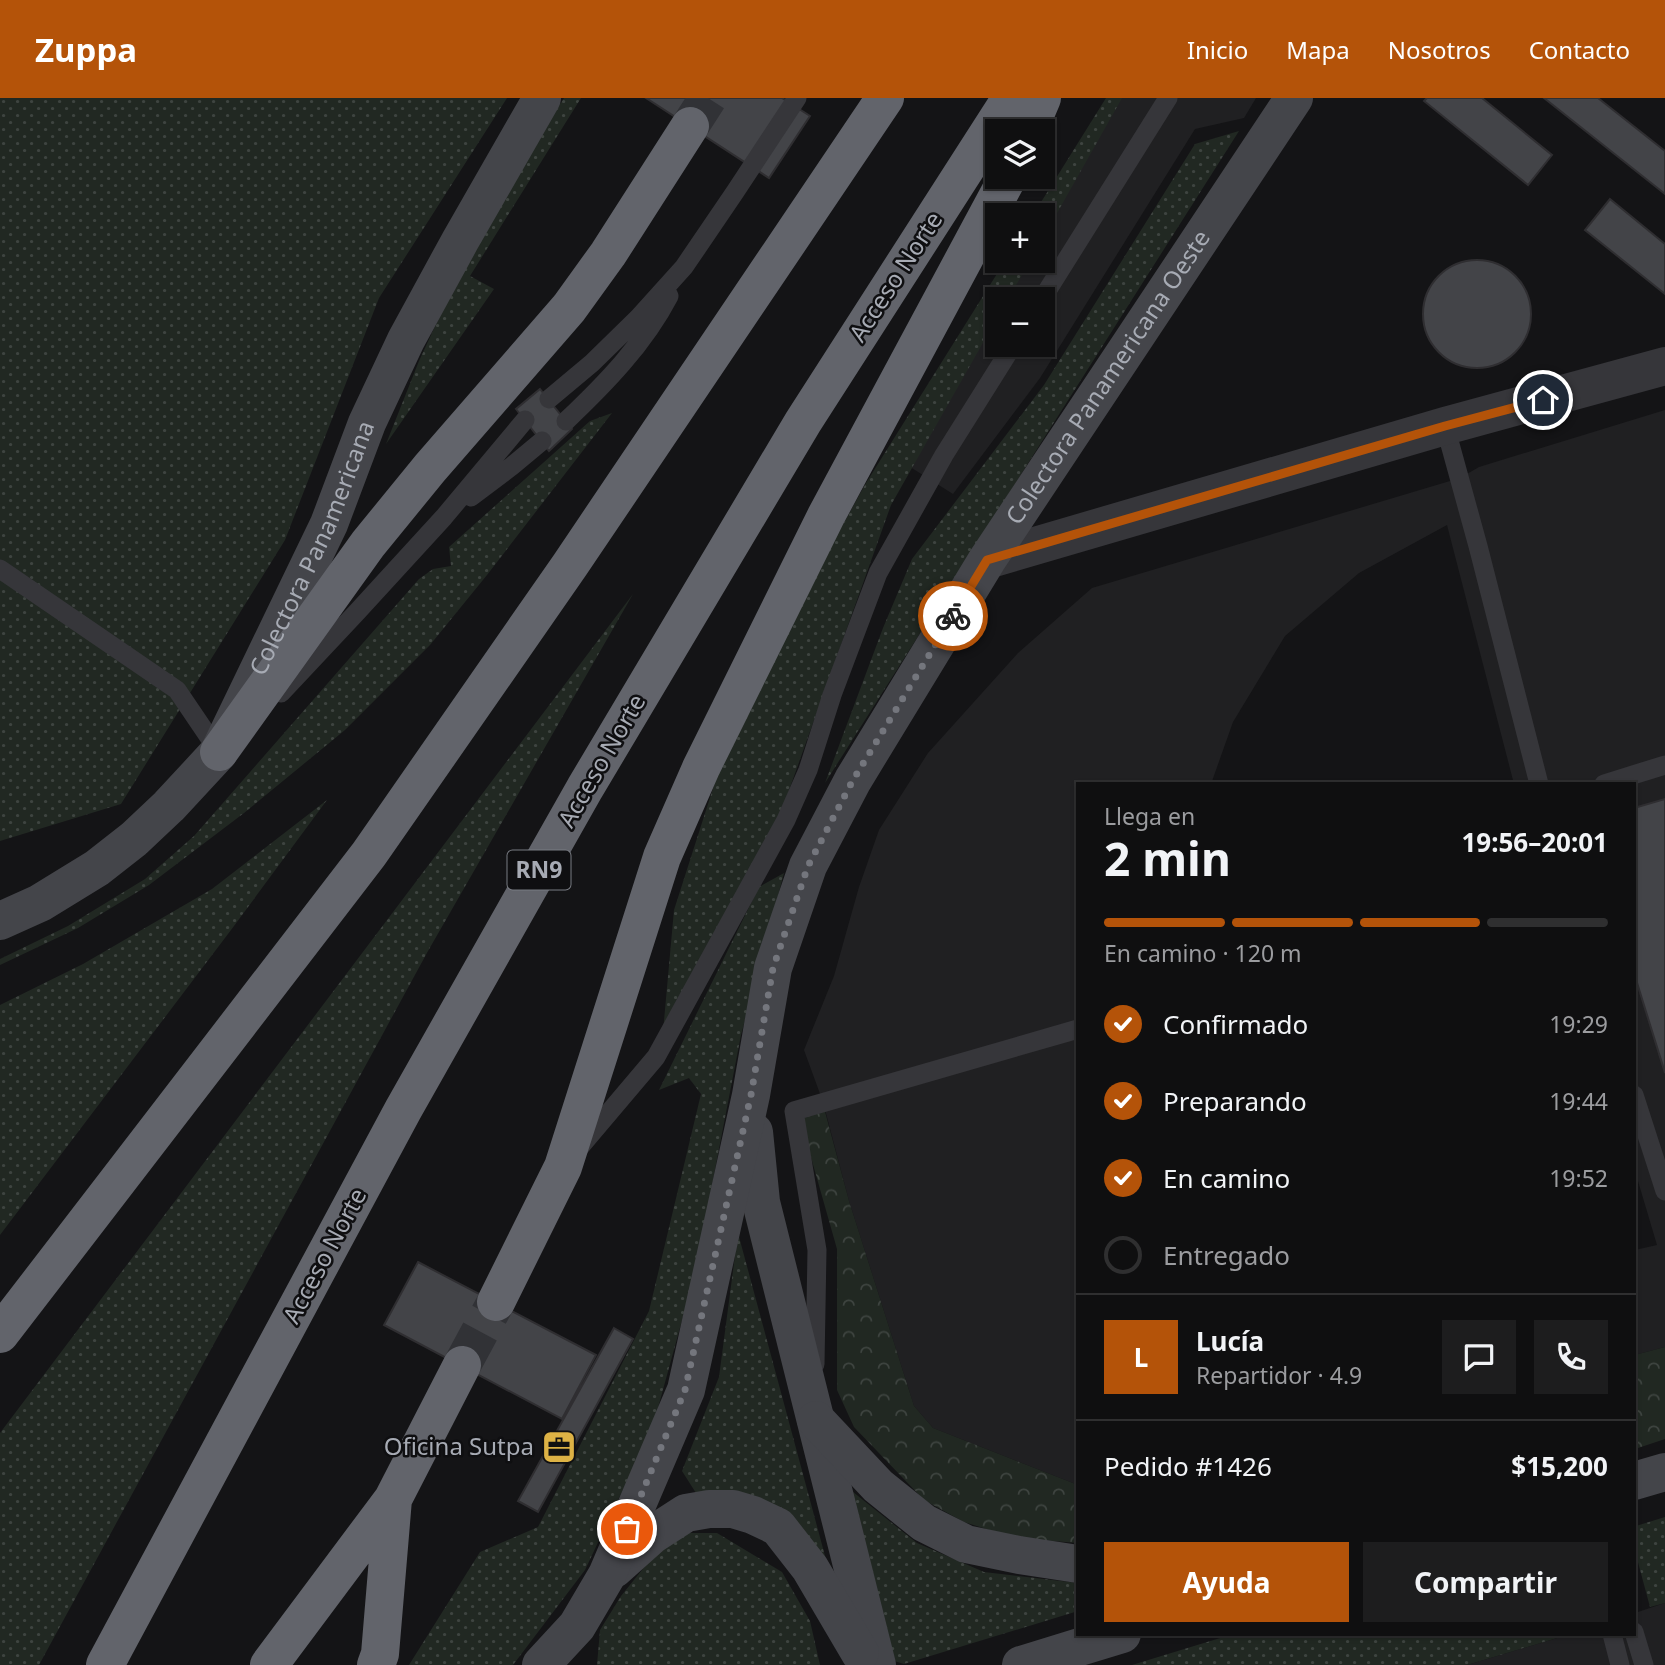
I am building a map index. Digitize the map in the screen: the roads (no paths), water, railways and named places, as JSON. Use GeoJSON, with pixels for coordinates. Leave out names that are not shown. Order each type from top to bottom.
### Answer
{"type":"FeatureCollection","features":[{"type":"Feature","properties":{"kind":"highway"},"geometry":{"type":"LineString","coordinates":[[0,1335],[369,854],[570,565],[885,98]]}},
{"type":"Feature","properties":{"kind":"highway","name":"Acceso Norte"},"geometry":{"type":"LineString","coordinates":[[106,1665],[403,1110],[585,788],[803,422],[1012,98]]}},
{"type":"Feature","properties":{"kind":"highway"},"geometry":{"type":"LineString","coordinates":[[1033,119],[1042,98]]}},
{"type":"Feature","properties":{"kind":"highway"},"geometry":{"type":"LineString","coordinates":[[219,752],[368,544],[569,308],[608,254],[690,127]]}},
{"type":"Feature","properties":{"kind":"highway"},"geometry":{"type":"LineString","coordinates":[[496,1302],[563,1167],[662,857],[701,768],[826,516],[1002,189]]}},
{"type":"Feature","properties":{"kind":"highway"},"geometry":{"type":"LineString","coordinates":[[269,1665],[393,1499],[462,1366]]}},
{"type":"Feature","properties":{"kind":"highway"},"geometry":{"type":"LineString","coordinates":[[376,1665],[380,1654],[393,1499]]}},
{"type":"Feature","properties":{"kind":"street","name":"Colectora Panamericana"},"geometry":{"type":"LineString","coordinates":[[0,921],[40,903],[106,861],[169,806],[219,752],[329,524],[367,423],[406,340],[542,98]]}},
{"type":"Feature","properties":{"kind":"street","name":"Colectora Panamericana Oeste"},"geometry":{"type":"LineString","coordinates":[[541,1665],[577,1626],[607,1575],[685,1390],[751,1095],[773,968],[808,866],[853,780],[987,560],[1294,98]]}},
{"type":"Feature","properties":{"kind":"street"},"geometry":{"type":"LineString","coordinates":[[987,560],[1445,426],[1665,366]]}},
{"type":"Feature","properties":{"kind":"street"},"geometry":{"type":"LineString","coordinates":[[751,1095],[761,1202],[877,1665]]}},
{"type":"Feature","properties":{"kind":"street"},"geometry":{"type":"LineString","coordinates":[[814,1418],[878,1486],[924,1523],[966,1544],[1076,1564]]}},
{"type":"Feature","properties":{"kind":"street"},"geometry":{"type":"LineString","coordinates":[[1636,1480],[1665,1472]]}},
{"type":"Feature","properties":{"kind":"street"},"geometry":{"type":"LineString","coordinates":[[607,1575],[652,1535],[686,1513],[733,1509],[753,1515],[778,1527],[810,1568],[866,1665]]}},
{"type":"Feature","properties":{"kind":"street"},"geometry":{"type":"LineString","coordinates":[[577,1626],[580,1665]]}},
{"type":"Feature","properties":{"kind":"street"},"geometry":{"type":"LineString","coordinates":[[1021,1665],[1115,1636]]}},
{"type":"Feature","properties":{"kind":"lane"},"geometry":{"type":"LineString","coordinates":[[566,421],[601,387],[633,350],[661,310],[684,267],[797,98]]}},
{"type":"Feature","properties":{"kind":"lane"},"geometry":{"type":"LineString","coordinates":[[1050,287],[1168,98]]}},
{"type":"Feature","properties":{"kind":"lane"},"geometry":{"type":"LineString","coordinates":[[549,399],[592,363],[684,267]]}},
{"type":"Feature","properties":{"kind":"lane"},"geometry":{"type":"LineString","coordinates":[[563,1167],[656,1057],[786,820],[808,770],[832,695],[878,573],[944,455],[1005,357]]}},
{"type":"Feature","properties":{"kind":"lane"},"geometry":{"type":"LineString","coordinates":[[0,569],[177,690],[219,752],[287,687],[444,517],[525,420]]}},
{"type":"Feature","properties":{"kind":"lane"},"geometry":{"type":"LineString","coordinates":[[1445,426],[1538,782]]}},
{"type":"Feature","properties":{"kind":"lane"},"geometry":{"type":"LineString","coordinates":[[444,517],[542,441]]}},
{"type":"Feature","properties":{"kind":"lane"},"geometry":{"type":"LineString","coordinates":[[1610,782],[1665,765]]}},
{"type":"Feature","properties":{"kind":"lane"},"geometry":{"type":"LineString","coordinates":[[814,1418],[817,1250],[794,1111],[1076,1030]]}},
{"type":"Feature","properties":{"kind":"lane"},"geometry":{"type":"LineString","coordinates":[[1636,1101],[1665,1191]]}},
{"type":"Feature","properties":{"kind":"lane"},"geometry":{"type":"LineString","coordinates":[[1613,1636],[1620,1665]]}},
{"type":"Feature","properties":{"kind":"lane"},"geometry":{"type":"LineString","coordinates":[[1635,1636],[1644,1665]]}},
{"type":"Feature","properties":{"kind":"tunnel"},"geometry":{"type":"LineString","coordinates":[[690,126],[708,98]]}},
{"type":"Feature","properties":{"kind":"tunnel"},"geometry":{"type":"LineString","coordinates":[[462,1365],[496,1302]]}},
{"type":"Feature","properties":{"kind":"place","name":"Oficina Sutpa"},"geometry":{"type":"Point","coordinates":[559,1447]}}]}
